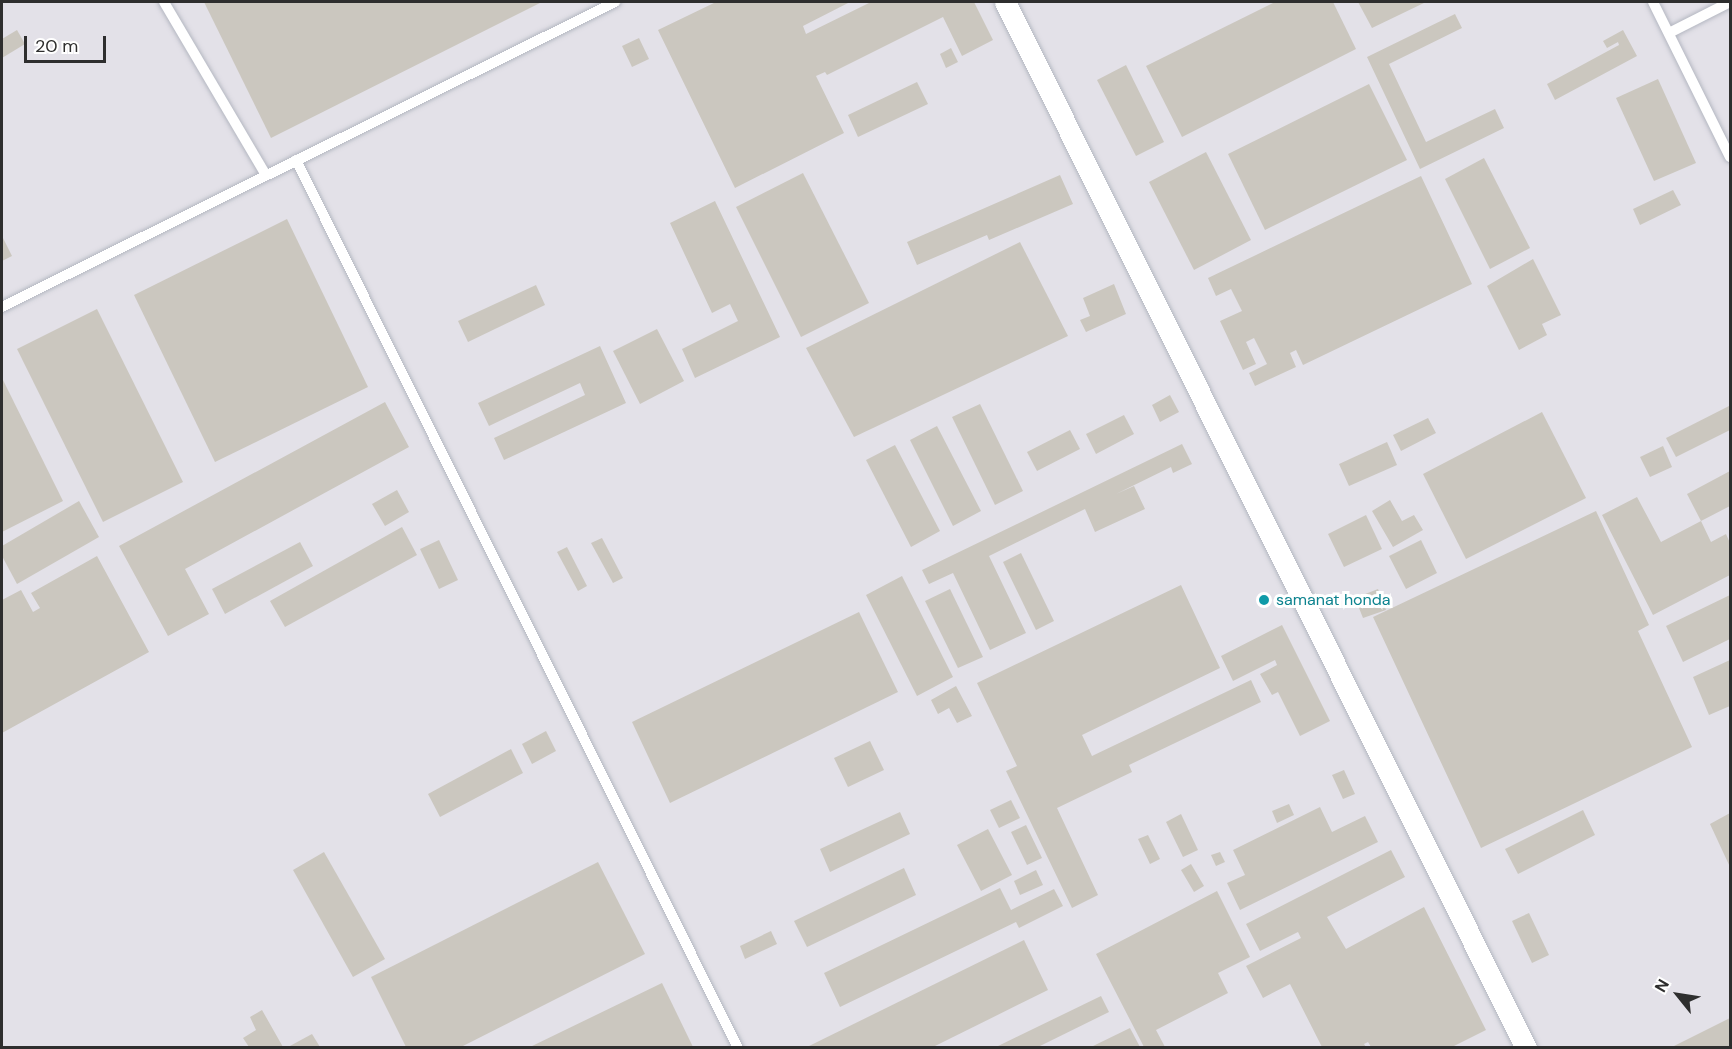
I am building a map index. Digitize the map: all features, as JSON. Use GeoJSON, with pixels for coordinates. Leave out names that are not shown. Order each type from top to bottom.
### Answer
{"type":"FeatureCollection","features":[{"type":"Feature","properties":{"kind":"street"},"geometry":{"type":"LineString","coordinates":[[1005,2],[1526,1047]]}},
{"type":"Feature","properties":{"kind":"lane"},"geometry":{"type":"LineString","coordinates":[[164,2],[266,175]]}},
{"type":"Feature","properties":{"kind":"lane"},"geometry":{"type":"LineString","coordinates":[[2,307],[615,2]]}},
{"type":"Feature","properties":{"kind":"lane"},"geometry":{"type":"LineString","coordinates":[[1653,2],[1731,157]]}},
{"type":"Feature","properties":{"kind":"lane"},"geometry":{"type":"LineString","coordinates":[[1669,33],[1731,3]]}},
{"type":"Feature","properties":{"kind":"lane"},"geometry":{"type":"LineString","coordinates":[[296,160],[738,1047]]}},
{"type":"Feature","properties":{"kind":"shaded area"},"geometry":{"type":"Polygon","coordinates":[[[2,2],[1730,2],[1730,1047],[2,1047],[2,2]]]}},
{"type":"Feature","properties":{"kind":"building"},"geometry":{"type":"Polygon","coordinates":[[[204,2],[542,2],[271,138],[204,2]]]}},
{"type":"Feature","properties":{"kind":"building"},"geometry":{"type":"Polygon","coordinates":[[[716,2],[850,2],[803,26],[806,34],[871,2],[974,2],[993,40],[962,56],[943,17],[827,75],[825,72],[816,76],[844,133],[735,188],[658,30],[716,2]]]}},
{"type":"Feature","properties":{"kind":"building"},"geometry":{"type":"Polygon","coordinates":[[[1275,2],[1333,2],[1356,49],[1182,137],[1146,66],[1275,2]]]}},
{"type":"Feature","properties":{"kind":"building"},"geometry":{"type":"Polygon","coordinates":[[[1358,2],[1426,2],[1372,28],[1358,2]]]}},
{"type":"Feature","properties":{"kind":"building"},"geometry":{"type":"Polygon","coordinates":[[[1455,14],[1462,28],[1389,64],[1426,142],[1495,109],[1504,128],[1420,169],[1367,57],[1455,14]]]}},
{"type":"Feature","properties":{"kind":"building"},"geometry":{"type":"Polygon","coordinates":[[[17,30],[25,44],[2,58],[2,39],[17,30]]]}},
{"type":"Feature","properties":{"kind":"building"},"geometry":{"type":"Polygon","coordinates":[[[1623,30],[1637,56],[1555,100],[1547,84],[1619,45],[1618,42],[1607,48],[1603,41],[1623,30]]]}},
{"type":"Feature","properties":{"kind":"building"},"geometry":{"type":"Polygon","coordinates":[[[639,38],[649,59],[632,67],[622,46],[639,38]]]}},
{"type":"Feature","properties":{"kind":"building"},"geometry":{"type":"Polygon","coordinates":[[[951,48],[958,62],[946,68],[940,54],[951,48]]]}},
{"type":"Feature","properties":{"kind":"building"},"geometry":{"type":"Polygon","coordinates":[[[1126,65],[1164,142],[1136,156],[1097,80],[1126,65]]]}},
{"type":"Feature","properties":{"kind":"building"},"geometry":{"type":"Polygon","coordinates":[[[1658,79],[1696,163],[1654,181],[1616,98],[1658,79]]]}},
{"type":"Feature","properties":{"kind":"building"},"geometry":{"type":"Polygon","coordinates":[[[917,82],[928,104],[858,137],[848,115],[917,82]]]}},
{"type":"Feature","properties":{"kind":"building"},"geometry":{"type":"Polygon","coordinates":[[[1369,84],[1407,160],[1265,230],[1228,154],[1369,84]]]}},
{"type":"Feature","properties":{"kind":"building"},"geometry":{"type":"Polygon","coordinates":[[[1206,152],[1251,240],[1194,270],[1149,182],[1206,152]]]}},
{"type":"Feature","properties":{"kind":"building"},"geometry":{"type":"Polygon","coordinates":[[[1484,158],[1530,248],[1490,269],[1445,179],[1484,158]]]}},
{"type":"Feature","properties":{"kind":"building"},"geometry":{"type":"Polygon","coordinates":[[[803,173],[869,303],[801,337],[736,207],[803,173]]]}},
{"type":"Feature","properties":{"kind":"building"},"geometry":{"type":"Polygon","coordinates":[[[1060,175],[1073,204],[989,240],[987,235],[917,265],[907,242],[1060,175]]]}},
{"type":"Feature","properties":{"kind":"building"},"geometry":{"type":"Polygon","coordinates":[[[1421,176],[1472,284],[1303,365],[1296,350],[1290,353],[1296,367],[1255,386],[1249,373],[1267,364],[1254,338],[1246,342],[1256,364],[1243,370],[1220,321],[1242,311],[1231,289],[1216,296],[1208,278],[1421,176]]]}},
{"type":"Feature","properties":{"kind":"building"},"geometry":{"type":"Polygon","coordinates":[[[1673,190],[1681,205],[1640,225],[1633,209],[1673,190]]]}},
{"type":"Feature","properties":{"kind":"building"},"geometry":{"type":"Polygon","coordinates":[[[715,201],[780,337],[695,378],[682,349],[738,321],[730,304],[712,313],[670,223],[715,201]]]}},
{"type":"Feature","properties":{"kind":"building"},"geometry":{"type":"Polygon","coordinates":[[[287,219],[368,387],[215,462],[134,295],[287,219]]]}},
{"type":"Feature","properties":{"kind":"building"},"geometry":{"type":"Polygon","coordinates":[[[2,236],[12,256],[2,261],[2,236]]]}},
{"type":"Feature","properties":{"kind":"building"},"geometry":{"type":"Polygon","coordinates":[[[1020,242],[1068,336],[854,437],[806,348],[1020,242]]]}},
{"type":"Feature","properties":{"kind":"building"},"geometry":{"type":"Polygon","coordinates":[[[1533,259],[1561,315],[1542,324],[1547,335],[1519,350],[1487,286],[1533,259]]]}},
{"type":"Feature","properties":{"kind":"building"},"geometry":{"type":"Polygon","coordinates":[[[1114,284],[1126,314],[1086,332],[1080,320],[1090,316],[1083,298],[1114,284]]]}},
{"type":"Feature","properties":{"kind":"building"},"geometry":{"type":"Polygon","coordinates":[[[536,285],[545,305],[468,342],[458,321],[536,285]]]}},
{"type":"Feature","properties":{"kind":"building"},"geometry":{"type":"Polygon","coordinates":[[[97,309],[183,482],[103,522],[17,349],[97,309]]]}},
{"type":"Feature","properties":{"kind":"building"},"geometry":{"type":"Polygon","coordinates":[[[657,329],[684,381],[640,404],[613,351],[657,329]]]}},
{"type":"Feature","properties":{"kind":"building"},"geometry":{"type":"Polygon","coordinates":[[[600,346],[626,403],[504,460],[494,438],[585,395],[580,383],[489,426],[478,403],[600,346]]]}},
{"type":"Feature","properties":{"kind":"building"},"geometry":{"type":"Polygon","coordinates":[[[2,378],[63,501],[2,532],[2,378]]]}},
{"type":"Feature","properties":{"kind":"building"},"geometry":{"type":"Polygon","coordinates":[[[1170,395],[1179,412],[1160,422],[1152,405],[1170,395]]]}},
{"type":"Feature","properties":{"kind":"building"},"geometry":{"type":"Polygon","coordinates":[[[385,402],[409,447],[185,569],[209,614],[168,636],[119,546],[385,402]]]}},
{"type":"Feature","properties":{"kind":"building"},"geometry":{"type":"Polygon","coordinates":[[[980,404],[1023,491],[995,505],[952,417],[980,404]]]}},
{"type":"Feature","properties":{"kind":"building"},"geometry":{"type":"Polygon","coordinates":[[[1729,406],[1730,430],[1676,457],[1666,438],[1729,406]]]}},
{"type":"Feature","properties":{"kind":"building"},"geometry":{"type":"Polygon","coordinates":[[[1542,412],[1586,498],[1466,559],[1423,474],[1542,412]]]}},
{"type":"Feature","properties":{"kind":"building"},"geometry":{"type":"Polygon","coordinates":[[[1124,415],[1134,434],[1096,454],[1086,434],[1124,415]]]}},
{"type":"Feature","properties":{"kind":"building"},"geometry":{"type":"Polygon","coordinates":[[[1428,418],[1436,433],[1401,451],[1393,435],[1428,418]]]}},
{"type":"Feature","properties":{"kind":"building"},"geometry":{"type":"Polygon","coordinates":[[[937,426],[981,511],[953,526],[910,440],[937,426]]]}},
{"type":"Feature","properties":{"kind":"building"},"geometry":{"type":"Polygon","coordinates":[[[1070,430],[1080,449],[1037,471],[1027,452],[1070,430]]]}},
{"type":"Feature","properties":{"kind":"building"},"geometry":{"type":"Polygon","coordinates":[[[1387,442],[1397,465],[1349,486],[1339,464],[1387,442]]]}},
{"type":"Feature","properties":{"kind":"building"},"geometry":{"type":"Polygon","coordinates":[[[1182,444],[1192,464],[1173,473],[1171,467],[1116,494],[1134,486],[1145,509],[1095,532],[1085,509],[989,556],[1026,633],[990,650],[953,573],[929,584],[922,570],[1182,444]]]}},
{"type":"Feature","properties":{"kind":"building"},"geometry":{"type":"Polygon","coordinates":[[[895,445],[940,531],[911,547],[866,460],[895,445]]]}},
{"type":"Feature","properties":{"kind":"building"},"geometry":{"type":"Polygon","coordinates":[[[1663,446],[1672,467],[1650,477],[1640,457],[1663,446]]]}},
{"type":"Feature","properties":{"kind":"building"},"geometry":{"type":"Polygon","coordinates":[[[1730,471],[1730,506],[1701,521],[1687,494],[1730,471]]]}},
{"type":"Feature","properties":{"kind":"building"},"geometry":{"type":"Polygon","coordinates":[[[397,490],[409,512],[385,526],[372,504],[397,490]]]}},
{"type":"Feature","properties":{"kind":"building"},"geometry":{"type":"Polygon","coordinates":[[[1637,497],[1661,542],[1701,521],[1711,542],[1726,534],[1730,543],[1730,575],[1653,615],[1602,515],[1637,497]]]}},
{"type":"Feature","properties":{"kind":"building"},"geometry":{"type":"Polygon","coordinates":[[[1390,500],[1402,521],[1414,515],[1423,530],[1393,547],[1372,511],[1390,500]]]}},
{"type":"Feature","properties":{"kind":"building"},"geometry":{"type":"Polygon","coordinates":[[[79,501],[99,537],[17,584],[2,556],[2,546],[79,501]]]}},
{"type":"Feature","properties":{"kind":"building"},"geometry":{"type":"Polygon","coordinates":[[[1596,511],[1649,625],[1638,631],[1692,747],[1481,848],[1373,617],[1596,511]]]}},
{"type":"Feature","properties":{"kind":"building"},"geometry":{"type":"Polygon","coordinates":[[[1366,515],[1382,549],[1344,567],[1328,534],[1366,515]]]}},
{"type":"Feature","properties":{"kind":"building"},"geometry":{"type":"Polygon","coordinates":[[[402,527],[417,555],[285,627],[270,601],[402,527]]]}},
{"type":"Feature","properties":{"kind":"building"},"geometry":{"type":"Polygon","coordinates":[[[602,538],[623,578],[613,583],[591,543],[602,538]]]}},
{"type":"Feature","properties":{"kind":"building"},"geometry":{"type":"Polygon","coordinates":[[[439,540],[458,580],[439,589],[420,549],[439,540]]]}},
{"type":"Feature","properties":{"kind":"building"},"geometry":{"type":"Polygon","coordinates":[[[1421,540],[1437,573],[1406,589],[1389,556],[1421,540]]]}},
{"type":"Feature","properties":{"kind":"building"},"geometry":{"type":"Polygon","coordinates":[[[300,542],[313,566],[225,614],[212,589],[300,542]]]}},
{"type":"Feature","properties":{"kind":"building"},"geometry":{"type":"Polygon","coordinates":[[[567,547],[587,586],[578,591],[557,552],[567,547]]]}},
{"type":"Feature","properties":{"kind":"building"},"geometry":{"type":"Polygon","coordinates":[[[1021,553],[1054,621],[1036,630],[1003,562],[1021,553]]]}},
{"type":"Feature","properties":{"kind":"building"},"geometry":{"type":"Polygon","coordinates":[[[97,556],[149,652],[2,733],[2,600],[21,590],[33,612],[40,608],[31,593],[97,556]]]}},
{"type":"Feature","properties":{"kind":"building"},"geometry":{"type":"Polygon","coordinates":[[[902,576],[953,677],[917,696],[866,595],[902,576]]]}},
{"type":"Feature","properties":{"kind":"building"},"geometry":{"type":"Polygon","coordinates":[[[1181,585],[1220,668],[1082,735],[1092,756],[1251,680],[1261,702],[1129,765],[1132,772],[1057,808],[1098,895],[1072,908],[1006,771],[1017,766],[977,683],[1181,585]]]}},
{"type":"Feature","properties":{"kind":"building"},"geometry":{"type":"Polygon","coordinates":[[[950,589],[983,657],[958,668],[925,601],[950,589]]]}},
{"type":"Feature","properties":{"kind":"building"},"geometry":{"type":"Polygon","coordinates":[[[1378,589],[1386,610],[1363,618],[1355,598],[1378,589]]]}},
{"type":"Feature","properties":{"kind":"building"},"geometry":{"type":"Polygon","coordinates":[[[1730,595],[1730,639],[1683,662],[1666,626],[1730,595]]]}},
{"type":"Feature","properties":{"kind":"building"},"geometry":{"type":"Polygon","coordinates":[[[859,612],[898,692],[670,803],[632,722],[859,612]]]}},
{"type":"Feature","properties":{"kind":"building"},"geometry":{"type":"Polygon","coordinates":[[[1282,625],[1330,721],[1300,736],[1278,692],[1272,695],[1260,674],[1277,665],[1275,660],[1233,681],[1221,656],[1282,625]]]}},
{"type":"Feature","properties":{"kind":"building"},"geometry":{"type":"Polygon","coordinates":[[[1730,660],[1730,706],[1709,715],[1693,677],[1730,660]]]}},
{"type":"Feature","properties":{"kind":"building"},"geometry":{"type":"Polygon","coordinates":[[[956,686],[972,716],[957,723],[949,708],[938,714],[931,700],[956,686]]]}},
{"type":"Feature","properties":{"kind":"building"},"geometry":{"type":"Polygon","coordinates":[[[546,731],[556,751],[532,764],[522,744],[546,731]]]}},
{"type":"Feature","properties":{"kind":"building"},"geometry":{"type":"Polygon","coordinates":[[[870,741],[884,770],[848,787],[834,758],[870,741]]]}},
{"type":"Feature","properties":{"kind":"building"},"geometry":{"type":"Polygon","coordinates":[[[511,749],[523,773],[440,817],[428,794],[511,749]]]}},
{"type":"Feature","properties":{"kind":"building"},"geometry":{"type":"Polygon","coordinates":[[[1344,770],[1355,794],[1343,799],[1332,775],[1344,770]]]}},
{"type":"Feature","properties":{"kind":"building"},"geometry":{"type":"Polygon","coordinates":[[[1011,800],[1020,818],[999,828],[990,810],[1011,800]]]}},
{"type":"Feature","properties":{"kind":"building"},"geometry":{"type":"Polygon","coordinates":[[[1289,804],[1294,815],[1277,823],[1272,811],[1289,804]]]}},
{"type":"Feature","properties":{"kind":"building"},"geometry":{"type":"Polygon","coordinates":[[[1320,807],[1332,832],[1365,816],[1378,842],[1240,910],[1227,883],[1245,875],[1233,850],[1320,807]]]}},
{"type":"Feature","properties":{"kind":"building"},"geometry":{"type":"Polygon","coordinates":[[[1583,810],[1595,835],[1518,874],[1505,849],[1583,810]]]}},
{"type":"Feature","properties":{"kind":"building"},"geometry":{"type":"Polygon","coordinates":[[[900,812],[910,834],[830,872],[820,849],[900,812]]]}},
{"type":"Feature","properties":{"kind":"building"},"geometry":{"type":"Polygon","coordinates":[[[1730,813],[1730,867],[1710,824],[1730,813]]]}},
{"type":"Feature","properties":{"kind":"building"},"geometry":{"type":"Polygon","coordinates":[[[1181,814],[1198,850],[1183,857],[1166,822],[1181,814]]]}},
{"type":"Feature","properties":{"kind":"building"},"geometry":{"type":"Polygon","coordinates":[[[1026,825],[1042,858],[1027,865],[1011,832],[1026,825]]]}},
{"type":"Feature","properties":{"kind":"building"},"geometry":{"type":"Polygon","coordinates":[[[988,829],[1012,875],[981,891],[957,845],[988,829]]]}},
{"type":"Feature","properties":{"kind":"building"},"geometry":{"type":"Polygon","coordinates":[[[1148,835],[1160,859],[1150,864],[1138,839],[1148,835]]]}},
{"type":"Feature","properties":{"kind":"building"},"geometry":{"type":"Polygon","coordinates":[[[1391,850],[1405,877],[1327,917],[1346,949],[1424,907],[1486,1030],[1452,1047],[1371,1047],[1368,1042],[1364,1044],[1366,1047],[1322,1047],[1290,984],[1263,998],[1246,966],[1301,938],[1298,932],[1260,951],[1246,924],[1391,850]]]}},
{"type":"Feature","properties":{"kind":"building"},"geometry":{"type":"Polygon","coordinates":[[[324,852],[385,959],[353,977],[293,870],[324,852]]]}},
{"type":"Feature","properties":{"kind":"building"},"geometry":{"type":"Polygon","coordinates":[[[1220,852],[1225,862],[1216,866],[1211,855],[1220,852]]]}},
{"type":"Feature","properties":{"kind":"building"},"geometry":{"type":"Polygon","coordinates":[[[598,862],[645,954],[461,1047],[406,1047],[371,977],[598,862]]]}},
{"type":"Feature","properties":{"kind":"building"},"geometry":{"type":"Polygon","coordinates":[[[1191,864],[1204,886],[1194,892],[1181,870],[1191,864]]]}},
{"type":"Feature","properties":{"kind":"building"},"geometry":{"type":"Polygon","coordinates":[[[904,868],[916,895],[807,947],[794,921],[904,868]]]}},
{"type":"Feature","properties":{"kind":"building"},"geometry":{"type":"Polygon","coordinates":[[[1036,870],[1043,885],[1020,895],[1014,881],[1036,870]]]}},
{"type":"Feature","properties":{"kind":"building"},"geometry":{"type":"Polygon","coordinates":[[[1000,888],[1011,910],[1054,889],[1063,906],[1019,928],[1016,922],[840,1007],[824,973],[1000,888]]]}},
{"type":"Feature","properties":{"kind":"building"},"geometry":{"type":"Polygon","coordinates":[[[1217,891],[1250,957],[1218,973],[1228,993],[1156,1030],[1165,1047],[1144,1047],[1096,954],[1217,891]]]}},
{"type":"Feature","properties":{"kind":"building"},"geometry":{"type":"Polygon","coordinates":[[[1529,913],[1549,955],[1532,963],[1512,921],[1529,913]]]}},
{"type":"Feature","properties":{"kind":"building"},"geometry":{"type":"Polygon","coordinates":[[[771,931],[777,944],[745,959],[740,946],[771,931]]]}},
{"type":"Feature","properties":{"kind":"building"},"geometry":{"type":"Polygon","coordinates":[[[1024,940],[1048,990],[933,1047],[807,1047],[1024,940]]]}},
{"type":"Feature","properties":{"kind":"building"},"geometry":{"type":"Polygon","coordinates":[[[662,983],[693,1047],[530,1047],[662,983]]]}},
{"type":"Feature","properties":{"kind":"building"},"geometry":{"type":"Polygon","coordinates":[[[1101,996],[1109,1012],[1038,1047],[996,1047],[1101,996]]]}},
{"type":"Feature","properties":{"kind":"building"},"geometry":{"type":"Polygon","coordinates":[[[262,1010],[283,1047],[249,1047],[243,1038],[256,1030],[250,1017],[262,1010]]]}},
{"type":"Feature","properties":{"kind":"building"},"geometry":{"type":"Polygon","coordinates":[[[1730,1018],[1730,1047],[1672,1047],[1730,1018]]]}},
{"type":"Feature","properties":{"kind":"building"},"geometry":{"type":"Polygon","coordinates":[[[1130,1028],[1140,1047],[1091,1047],[1130,1028]]]}},
{"type":"Feature","properties":{"kind":"building"},"geometry":{"type":"Polygon","coordinates":[[[312,1034],[320,1047],[288,1047],[312,1034]]]}},
{"type":"Feature","properties":{"kind":"place","name":"samanat honda"},"geometry":{"type":"Point","coordinates":[1264,600]}}]}
